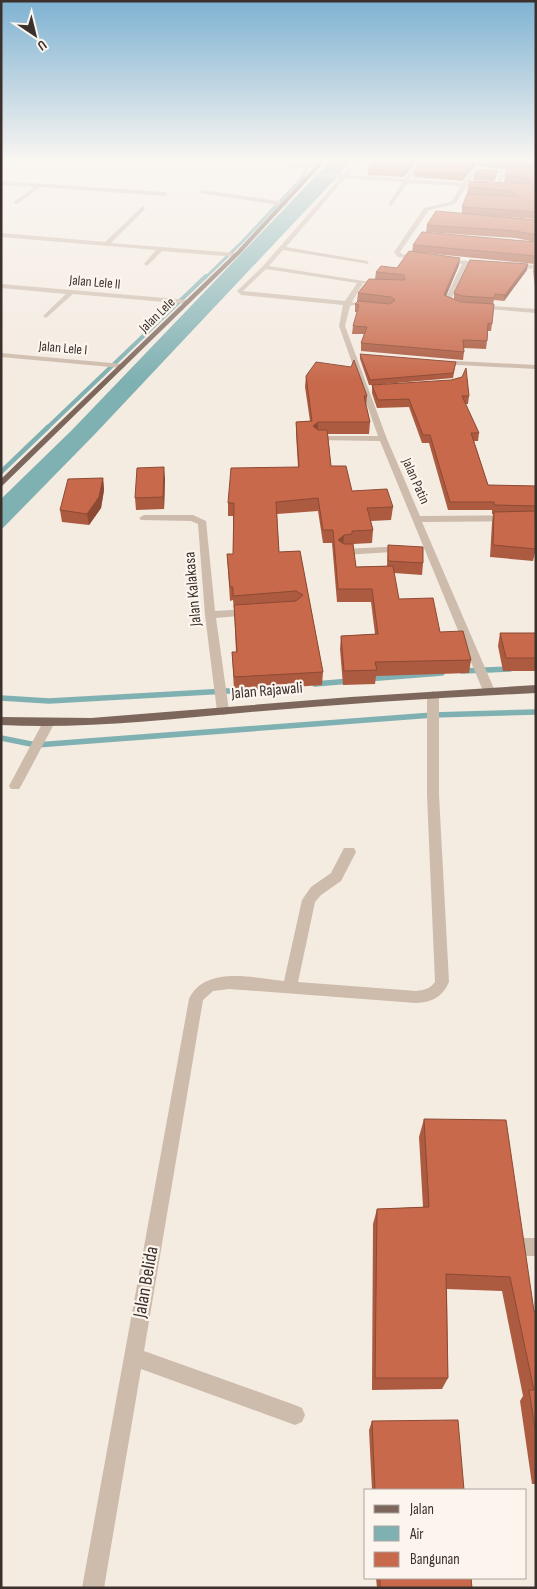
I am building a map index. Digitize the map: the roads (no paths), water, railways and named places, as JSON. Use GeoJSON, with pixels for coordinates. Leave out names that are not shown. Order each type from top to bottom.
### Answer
{"type":"FeatureCollection","features":[{"type":"Feature","properties":{"kind":"main road","name":"Jalan Lele"},"geometry":{"type":"LineString","coordinates":[[1,484],[257,233]]}},
{"type":"Feature","properties":{"kind":"main road","name":"Jalan Rajawali"},"geometry":{"type":"LineString","coordinates":[[1,721],[48,724],[536,689]]}},
{"type":"Feature","properties":{"kind":"street"},"geometry":{"type":"LineString","coordinates":[[106,243],[116,233]]}},
{"type":"Feature","properties":{"kind":"street"},"geometry":{"type":"LineString","coordinates":[[296,233],[266,267],[240,291],[241,293],[364,305]]}},
{"type":"Feature","properties":{"kind":"street"},"geometry":{"type":"LineString","coordinates":[[420,235],[411,234],[397,254],[424,258]]}},
{"type":"Feature","properties":{"kind":"street"},"geometry":{"type":"LineString","coordinates":[[1,236],[236,255]]}},
{"type":"Feature","properties":{"kind":"street"},"geometry":{"type":"LineString","coordinates":[[147,264],[161,248]]}},
{"type":"Feature","properties":{"kind":"street"},"geometry":{"type":"LineString","coordinates":[[283,248],[367,263]]}},
{"type":"Feature","properties":{"kind":"street"},"geometry":{"type":"LineString","coordinates":[[432,259],[494,265]]}},
{"type":"Feature","properties":{"kind":"street"},"geometry":{"type":"LineString","coordinates":[[466,262],[447,301],[460,306],[536,310]]}},
{"type":"Feature","properties":{"kind":"street"},"geometry":{"type":"LineString","coordinates":[[503,265],[536,267]]}},
{"type":"Feature","properties":{"kind":"street"},"geometry":{"type":"LineString","coordinates":[[266,267],[371,283]]}},
{"type":"Feature","properties":{"kind":"street","name":"Jalan Patin"},"geometry":{"type":"LineString","coordinates":[[361,282],[347,303],[342,318],[342,326],[356,354],[383,439],[417,519],[427,548],[489,692]]}},
{"type":"Feature","properties":{"kind":"street","name":"Jalan Lele II"},"geometry":{"type":"LineString","coordinates":[[1,286],[188,302]]}},
{"type":"Feature","properties":{"kind":"street"},"geometry":{"type":"LineString","coordinates":[[46,316],[72,292]]}},
{"type":"Feature","properties":{"kind":"street","name":"Jalan Lele I"},"geometry":{"type":"LineString","coordinates":[[1,355],[122,366]]}},
{"type":"Feature","properties":{"kind":"street"},"geometry":{"type":"LineString","coordinates":[[432,361],[460,368],[536,367]]}},
{"type":"Feature","properties":{"kind":"street"},"geometry":{"type":"LineString","coordinates":[[366,390],[376,389]]}},
{"type":"Feature","properties":{"kind":"street"},"geometry":{"type":"LineString","coordinates":[[318,438],[383,439]]}},
{"type":"Feature","properties":{"kind":"street","name":"Jalan Kalakasa"},"geometry":{"type":"LineString","coordinates":[[144,518],[193,518],[202,523],[210,615],[223,711]]}},
{"type":"Feature","properties":{"kind":"street"},"geometry":{"type":"LineString","coordinates":[[417,519],[536,518]]}},
{"type":"Feature","properties":{"kind":"street"},"geometry":{"type":"LineString","coordinates":[[344,552],[427,548]]}},
{"type":"Feature","properties":{"kind":"street"},"geometry":{"type":"LineString","coordinates":[[210,615],[258,612]]}},
{"type":"Feature","properties":{"kind":"street"},"geometry":{"type":"LineString","coordinates":[[349,852],[336,876],[316,891],[309,900],[290,987],[416,997],[431,995],[440,987],[442,982],[433,795],[433,695]]}},
{"type":"Feature","properties":{"kind":"street"},"geometry":{"type":"LineString","coordinates":[[15,786],[48,724]]}},
{"type":"Feature","properties":{"kind":"street","name":"Jalan Belida"},"geometry":{"type":"LineString","coordinates":[[93,1588],[196,999],[202,990],[211,984],[229,983],[290,987]]}},
{"type":"Feature","properties":{"kind":"street"},"geometry":{"type":"LineString","coordinates":[[133,1357],[295,1415]]}},
{"type":"Feature","properties":{"kind":"water"},"geometry":{"type":"Polygon","coordinates":[[[261,233],[284,233],[95,434],[1,530],[1,499],[72,430],[261,233]]]}},
{"type":"Feature","properties":{"kind":"waterway"},"geometry":{"type":"LineString","coordinates":[[205,278],[250,233]]}},
{"type":"Feature","properties":{"kind":"waterway"},"geometry":{"type":"LineString","coordinates":[[46,429],[206,276]]}},
{"type":"Feature","properties":{"kind":"waterway"},"geometry":{"type":"LineString","coordinates":[[1,472],[48,427]]}},
{"type":"Feature","properties":{"kind":"waterway"},"geometry":{"type":"LineString","coordinates":[[462,671],[510,669]]}},
{"type":"Feature","properties":{"kind":"waterway"},"geometry":{"type":"LineString","coordinates":[[367,679],[442,673]]}},
{"type":"Feature","properties":{"kind":"waterway"},"geometry":{"type":"LineString","coordinates":[[315,684],[350,681]]}},
{"type":"Feature","properties":{"kind":"waterway"},"geometry":{"type":"LineString","coordinates":[[1,698],[49,701],[245,690]]}},
{"type":"Feature","properties":{"kind":"waterway"},"geometry":{"type":"LineString","coordinates":[[1,738],[36,745],[433,715],[536,712]]}}]}
